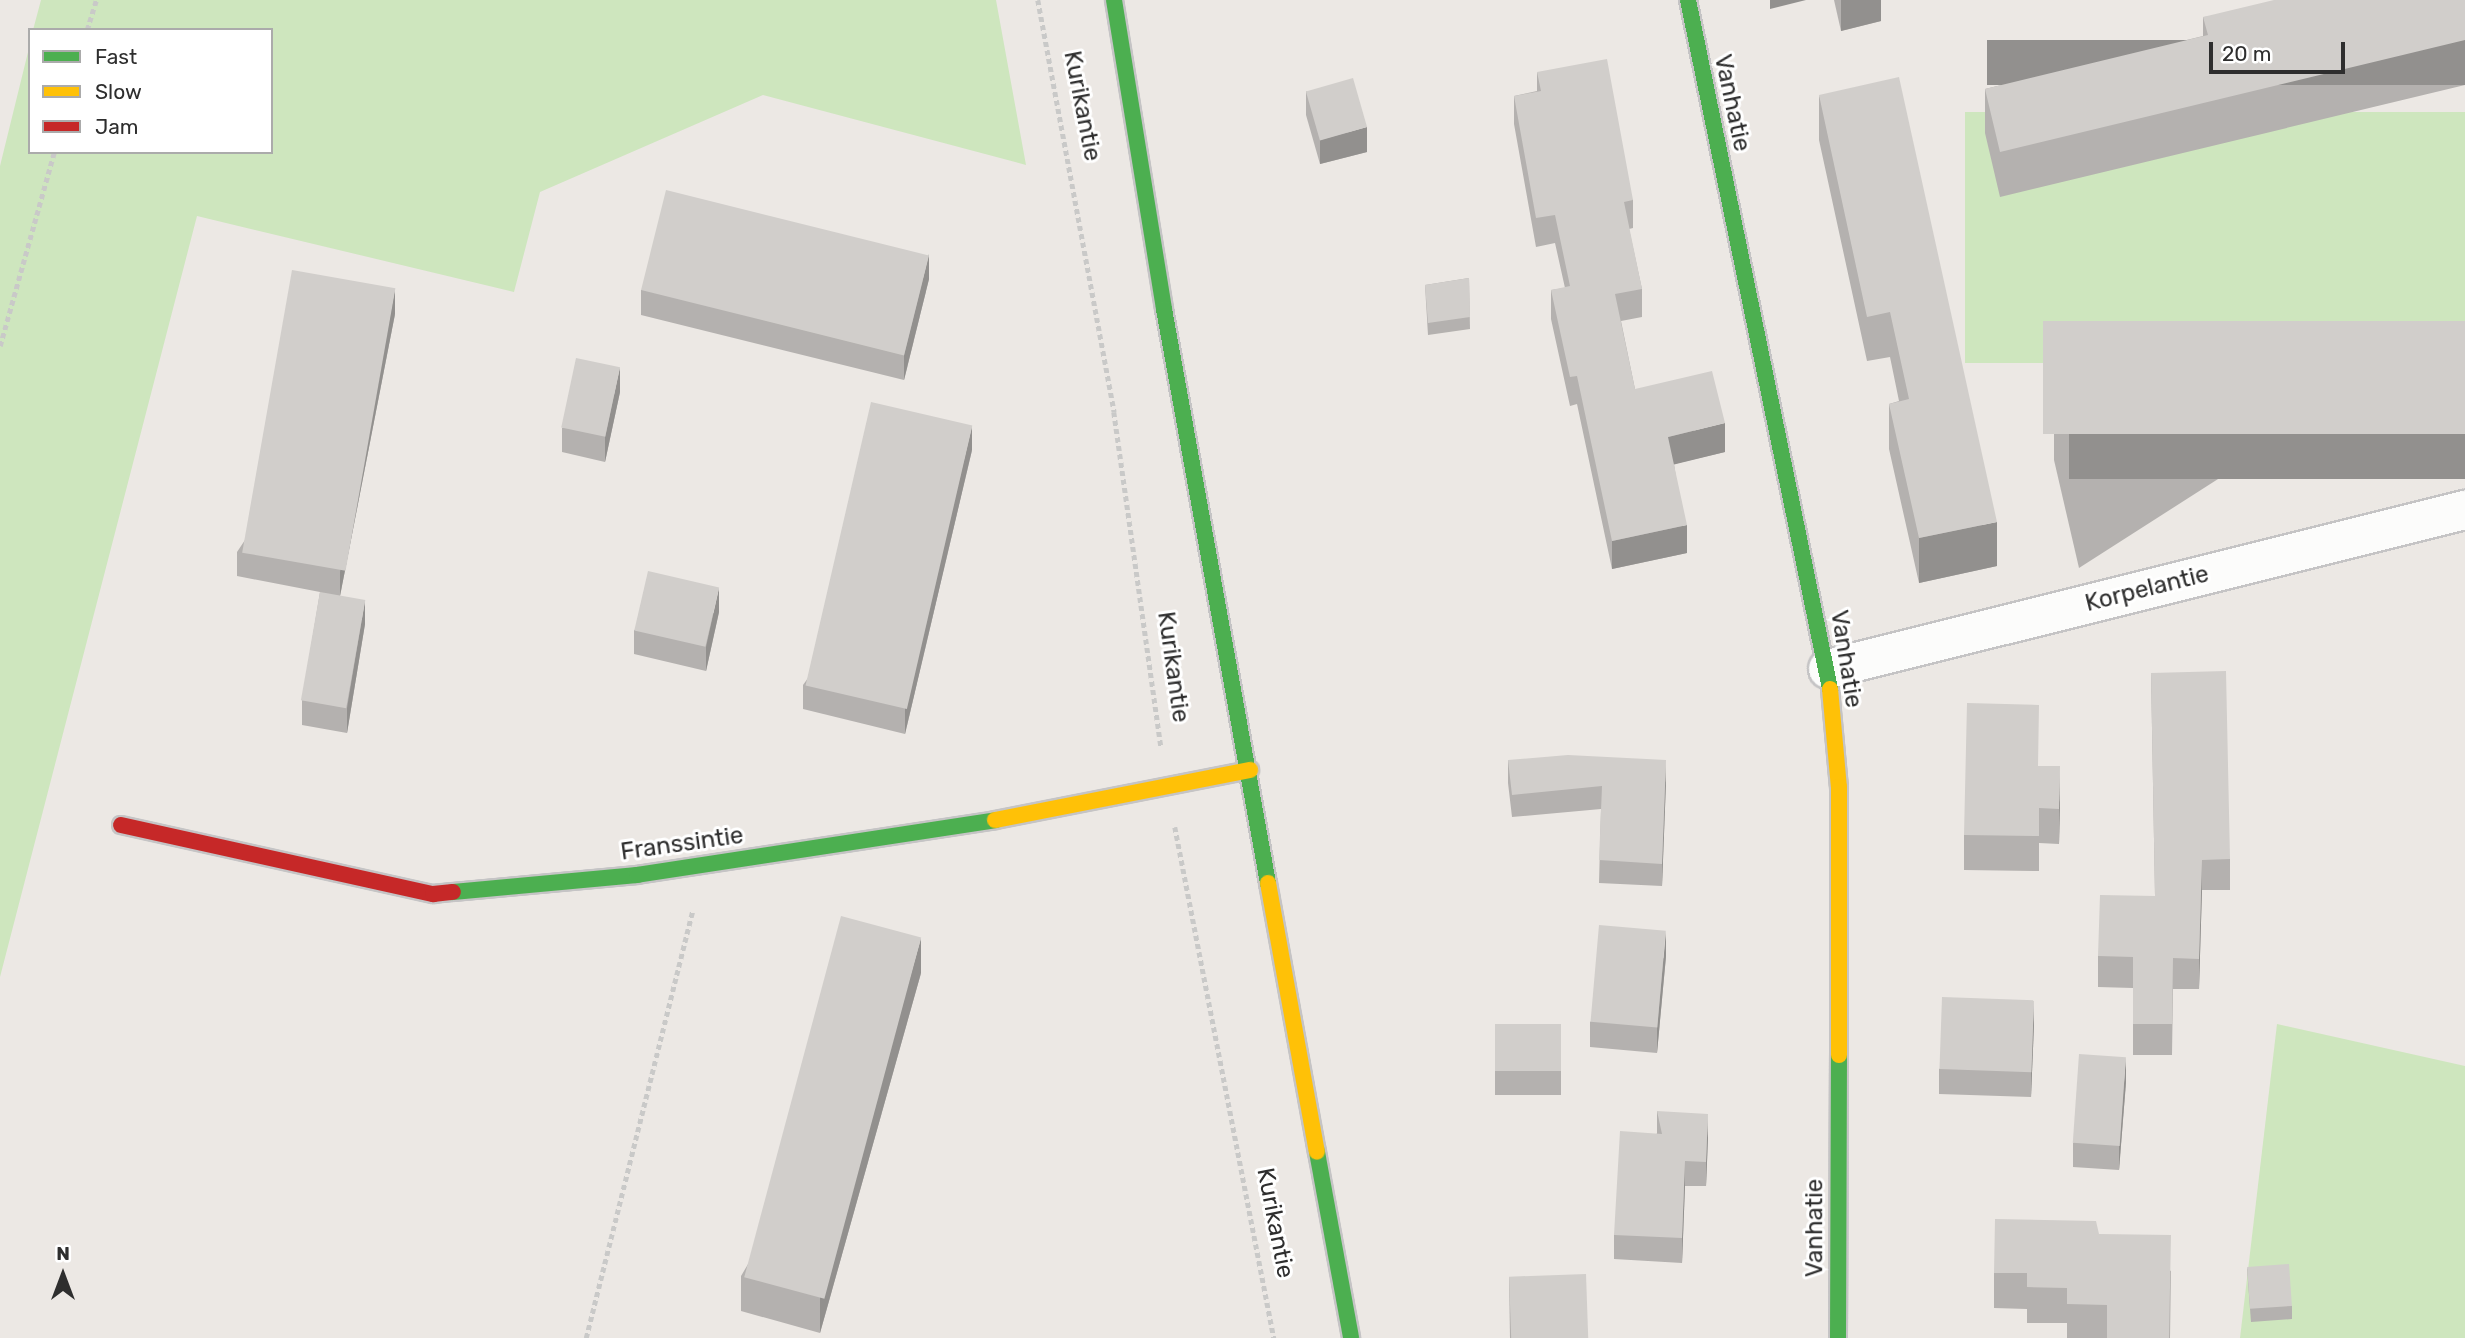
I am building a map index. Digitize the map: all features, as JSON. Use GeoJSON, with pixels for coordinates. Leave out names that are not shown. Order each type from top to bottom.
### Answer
{"type":"FeatureCollection","features":[{"type":"Feature","properties":{"kind":"street","name":"Kurikantie"},"geometry":{"type":"LineString","coordinates":[[1114,0],[1164,309],[1351,1338]]}},
{"type":"Feature","properties":{"kind":"street","name":"Vanhatie"},"geometry":{"type":"LineString","coordinates":[[1688,0],[1828,669],[1839,786],[1838,1338]]}},
{"type":"Feature","properties":{"kind":"street","name":"Korpelantie"},"geometry":{"type":"LineString","coordinates":[[1828,669],[2465,510]]}},
{"type":"Feature","properties":{"kind":"street","name":"Franssintie"},"geometry":{"type":"LineString","coordinates":[[121,825],[433,894],[705,864],[1039,813],[1250,771]]}},
{"type":"Feature","properties":{"kind":"path"},"geometry":{"type":"LineString","coordinates":[[88,28],[96,0]]}},
{"type":"Feature","properties":{"kind":"path","name":"Kurikantie"},"geometry":{"type":"LineString","coordinates":[[1038,0],[1114,412],[1168,786],[1274,1338]]}},
{"type":"Feature","properties":{"kind":"path"},"geometry":{"type":"LineString","coordinates":[[0,346],[53,154]]}},
{"type":"Feature","properties":{"kind":"path"},"geometry":{"type":"LineString","coordinates":[[586,1338],[705,864]]}},
{"type":"Feature","properties":{"kind":"green space"},"geometry":{"type":"Polygon","coordinates":[[[41,0],[996,0],[1026,165],[763,95],[540,192],[514,292],[197,216],[0,977],[0,166],[28,52],[28,154],[273,154],[273,28],[34,28],[41,0]]]}},
{"type":"Feature","properties":{"kind":"green space"},"geometry":{"type":"Polygon","coordinates":[[[1965,112],[2465,112],[2465,363],[1965,363],[1965,112]]]}},
{"type":"Feature","properties":{"kind":"green space"},"geometry":{"type":"Polygon","coordinates":[[[2277,1024],[2465,1066],[2465,1338],[2240,1338],[2277,1024]]]}},
{"type":"Feature","properties":{"kind":"building"},"geometry":{"type":"Polygon","coordinates":[[[2274,0],[2465,0],[2465,40],[2000,152],[1985,89],[2208,35],[2203,17],[2274,0]]]}},
{"type":"Feature","properties":{"kind":"building"},"geometry":{"type":"Polygon","coordinates":[[[1607,59],[1633,200],[1624,202],[1642,289],[1615,294],[1635,389],[1712,371],[1725,423],[1668,437],[1687,525],[1612,541],[1577,376],[1570,377],[1551,290],[1570,286],[1555,215],[1536,218],[1514,96],[1541,91],[1537,72],[1607,59]]]}},
{"type":"Feature","properties":{"kind":"building"},"geometry":{"type":"Polygon","coordinates":[[[1899,77],[1997,522],[1919,538],[1889,404],[1909,399],[1890,312],[1867,317],[1819,95],[1899,77]]]}},
{"type":"Feature","properties":{"kind":"building"},"geometry":{"type":"Polygon","coordinates":[[[1353,78],[1367,127],[1320,141],[1306,92],[1353,78]]]}},
{"type":"Feature","properties":{"kind":"building"},"geometry":{"type":"Polygon","coordinates":[[[666,190],[929,256],[904,356],[641,290],[666,190]]]}},
{"type":"Feature","properties":{"kind":"building"},"geometry":{"type":"Polygon","coordinates":[[[292,270],[395,288],[346,571],[242,553],[292,270]]]}},
{"type":"Feature","properties":{"kind":"building"},"geometry":{"type":"Polygon","coordinates":[[[1469,278],[1470,317],[1428,323],[1425,285],[1469,278]]]}},
{"type":"Feature","properties":{"kind":"building"},"geometry":{"type":"Polygon","coordinates":[[[2043,321],[2465,321],[2465,434],[2043,434],[2043,321]]]}},
{"type":"Feature","properties":{"kind":"building"},"geometry":{"type":"Polygon","coordinates":[[[576,358],[620,367],[605,437],[561,427],[576,358]]]}},
{"type":"Feature","properties":{"kind":"building"},"geometry":{"type":"Polygon","coordinates":[[[871,402],[972,425],[907,709],[806,686],[871,402]]]}},
{"type":"Feature","properties":{"kind":"building"},"geometry":{"type":"Polygon","coordinates":[[[648,571],[719,587],[705,647],[634,630],[648,571]]]}},
{"type":"Feature","properties":{"kind":"building"},"geometry":{"type":"Polygon","coordinates":[[[320,592],[365,600],[346,708],[301,700],[320,592]]]}},
{"type":"Feature","properties":{"kind":"building"},"geometry":{"type":"Polygon","coordinates":[[[2226,671],[2230,859],[2202,860],[2199,959],[2173,958],[2172,1024],[2133,1024],[2133,957],[2098,956],[2100,895],[2155,896],[2151,673],[2226,671]]]}},
{"type":"Feature","properties":{"kind":"building"},"geometry":{"type":"Polygon","coordinates":[[[1967,703],[2039,705],[2038,766],[2060,766],[2059,809],[2039,808],[2039,836],[1964,835],[1967,703]]]}},
{"type":"Feature","properties":{"kind":"building"},"geometry":{"type":"Polygon","coordinates":[[[1568,755],[1666,760],[1662,864],[1599,860],[1602,786],[1512,795],[1508,760],[1568,755]]]}},
{"type":"Feature","properties":{"kind":"building"},"geometry":{"type":"Polygon","coordinates":[[[841,916],[921,937],[824,1299],[744,1277],[841,916]]]}},
{"type":"Feature","properties":{"kind":"building"},"geometry":{"type":"Polygon","coordinates":[[[1599,925],[1666,931],[1657,1027],[1591,1022],[1599,925]]]}},
{"type":"Feature","properties":{"kind":"building"},"geometry":{"type":"Polygon","coordinates":[[[1942,997],[2034,1000],[2031,1072],[1939,1069],[1942,997]]]}},
{"type":"Feature","properties":{"kind":"building"},"geometry":{"type":"Polygon","coordinates":[[[1495,1024],[1561,1024],[1561,1071],[1495,1071],[1495,1024]]]}},
{"type":"Feature","properties":{"kind":"building"},"geometry":{"type":"Polygon","coordinates":[[[2079,1054],[2126,1057],[2120,1146],[2073,1143],[2079,1054]]]}},
{"type":"Feature","properties":{"kind":"building"},"geometry":{"type":"Polygon","coordinates":[[[1657,1111],[1708,1114],[1706,1162],[1685,1161],[1682,1238],[1614,1235],[1620,1131],[1662,1134],[1657,1111]]]}},
{"type":"Feature","properties":{"kind":"building"},"geometry":{"type":"Polygon","coordinates":[[[1995,1219],[2096,1221],[2099,1234],[2171,1235],[2169,1338],[2107,1338],[2107,1305],[2067,1304],[2067,1288],[2027,1287],[2027,1273],[1994,1273],[1995,1219]]]}},
{"type":"Feature","properties":{"kind":"building"},"geometry":{"type":"Polygon","coordinates":[[[2289,1264],[2292,1306],[2250,1309],[2247,1267],[2289,1264]]]}},
{"type":"Feature","properties":{"kind":"building"},"geometry":{"type":"Polygon","coordinates":[[[1586,1274],[1588,1338],[1511,1338],[1509,1277],[1586,1274]]]}},
{"type":"Feature","properties":{"kind":"traffic: fast"},"geometry":{"type":"LineString","coordinates":[[1114,0],[1164,309],[1268,883]]}},
{"type":"Feature","properties":{"kind":"traffic: fast"},"geometry":{"type":"LineString","coordinates":[[1688,0],[1830,689]]}},
{"type":"Feature","properties":{"kind":"traffic: fast"},"geometry":{"type":"LineString","coordinates":[[453,892],[637,875],[995,820]]}},
{"type":"Feature","properties":{"kind":"traffic: fast"},"geometry":{"type":"LineString","coordinates":[[1838,1338],[1839,1055]]}},
{"type":"Feature","properties":{"kind":"traffic: fast"},"geometry":{"type":"LineString","coordinates":[[1317,1152],[1351,1338]]}},
{"type":"Feature","properties":{"kind":"traffic: slow"},"geometry":{"type":"LineString","coordinates":[[1830,689],[1839,787],[1839,1055]]}},
{"type":"Feature","properties":{"kind":"traffic: slow"},"geometry":{"type":"LineString","coordinates":[[995,820],[1250,770]]}},
{"type":"Feature","properties":{"kind":"traffic: slow"},"geometry":{"type":"LineString","coordinates":[[1268,883],[1317,1152]]}},
{"type":"Feature","properties":{"kind":"traffic: jam"},"geometry":{"type":"LineString","coordinates":[[121,825],[433,894],[453,892]]}}]}
